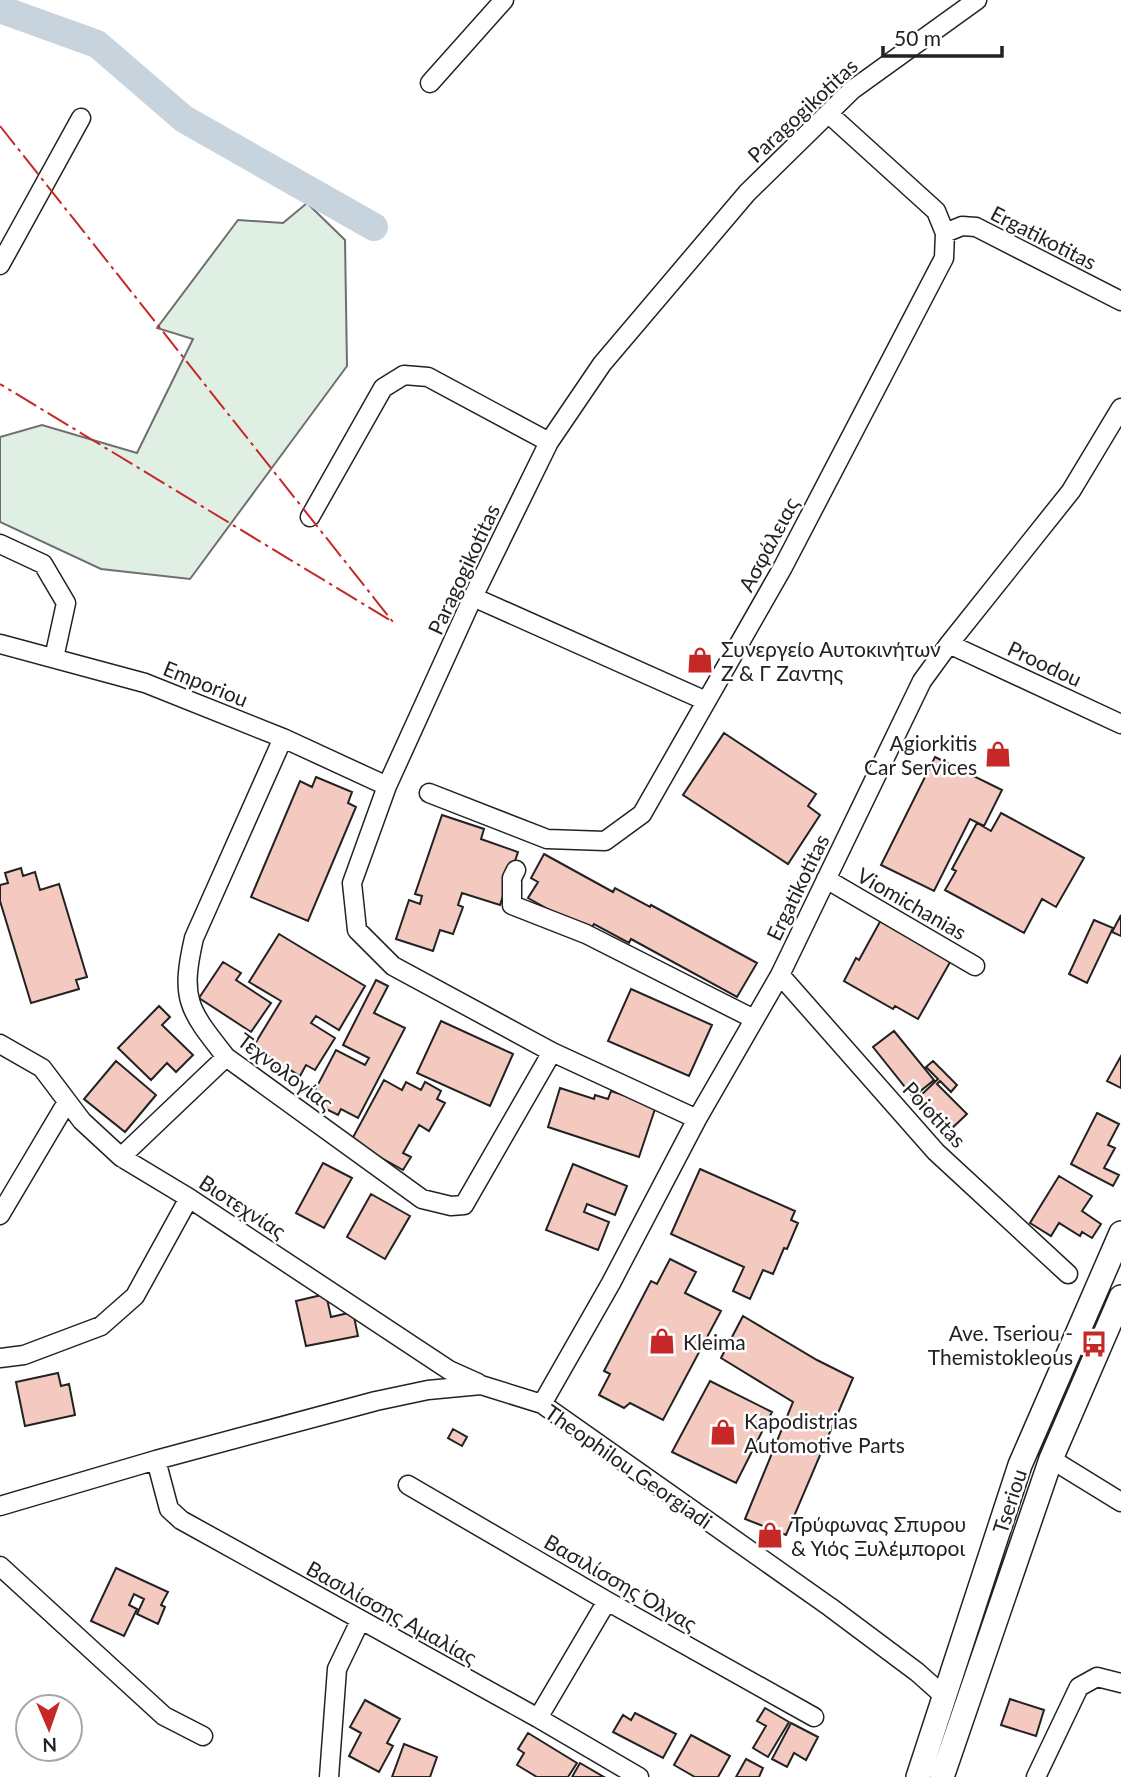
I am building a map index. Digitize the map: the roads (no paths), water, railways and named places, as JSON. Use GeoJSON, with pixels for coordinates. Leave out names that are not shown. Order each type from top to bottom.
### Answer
{"type":"FeatureCollection","features":[{"type":"Feature","properties":{"kind":"main road","name":"Tseriou"},"geometry":{"type":"LineString","coordinates":[[918,1777],[1020,1465],[1121,1233]]}},
{"type":"Feature","properties":{"kind":"main road","name":"Tseriou"},"geometry":{"type":"LineString","coordinates":[[942,1777],[1051,1459],[1121,1297]]}},
{"type":"Feature","properties":{"kind":"main road","name":"Theophilou Georgiadi"},"geometry":{"type":"LineString","coordinates":[[944,1696],[964,1710]]}},
{"type":"Feature","properties":{"kind":"street"},"geometry":{"type":"LineString","coordinates":[[430,83],[504,0]]}},
{"type":"Feature","properties":{"kind":"street","name":"Paragogikotitas"},"geometry":{"type":"LineString","coordinates":[[698,1119],[552,1052],[393,966],[356,930],[352,883],[387,786],[473,597],[549,442],[601,364],[747,193],[852,90],[976,0]]}},
{"type":"Feature","properties":{"kind":"street"},"geometry":{"type":"LineString","coordinates":[[829,114],[936,211],[946,233]]}},
{"type":"Feature","properties":{"kind":"street"},"geometry":{"type":"LineString","coordinates":[[0,265],[81,118]]}},
{"type":"Feature","properties":{"kind":"street","name":"Ergatikotitas"},"geometry":{"type":"LineString","coordinates":[[946,233],[962,226],[976,227],[1121,301]]}},
{"type":"Feature","properties":{"kind":"street","name":"Ασφάλειας"},"geometry":{"type":"LineString","coordinates":[[429,793],[547,839],[605,841],[642,814],[783,567],[944,258],[946,233]]}},
{"type":"Feature","properties":{"kind":"street"},"geometry":{"type":"LineString","coordinates":[[310,517],[383,388],[404,375],[428,377],[549,442]]}},
{"type":"Feature","properties":{"kind":"street","name":"Ergatikotitas"},"geometry":{"type":"LineString","coordinates":[[542,1404],[780,975],[922,681],[949,643],[1071,491],[1121,408]]}},
{"type":"Feature","properties":{"kind":"street"},"geometry":{"type":"LineString","coordinates":[[0,544],[43,564],[66,603],[54,658]]}},
{"type":"Feature","properties":{"kind":"street"},"geometry":{"type":"LineString","coordinates":[[473,597],[706,701]]}},
{"type":"Feature","properties":{"kind":"street","name":"Proodou"},"geometry":{"type":"LineString","coordinates":[[949,643],[1121,724]]}},
{"type":"Feature","properties":{"kind":"street","name":"Emporiou"},"geometry":{"type":"LineString","coordinates":[[0,644],[145,683],[283,738],[387,786]]}},
{"type":"Feature","properties":{"kind":"street","name":"Τεχνολογίας"},"geometry":{"type":"LineString","coordinates":[[283,738],[194,938],[186,973],[188,1000],[205,1031],[226,1057],[422,1199],[451,1206],[464,1205],[552,1052]]}},
{"type":"Feature","properties":{"kind":"street"},"geometry":{"type":"LineString","coordinates":[[516,870],[512,878],[512,905],[586,934],[754,1020]]}},
{"type":"Feature","properties":{"kind":"street","name":"Viomichanias"},"geometry":{"type":"LineString","coordinates":[[826,879],[975,966]]}},
{"type":"Feature","properties":{"kind":"street","name":"Poiotitas"},"geometry":{"type":"LineString","coordinates":[[780,975],[936,1152],[1068,1274]]}},
{"type":"Feature","properties":{"kind":"street","name":"Βιοτεχνίας"},"geometry":{"type":"LineString","coordinates":[[0,1044],[42,1068],[82,1121],[121,1157],[189,1198],[449,1370],[481,1385]]}},
{"type":"Feature","properties":{"kind":"street"},"geometry":{"type":"LineString","coordinates":[[121,1157],[226,1057]]}},
{"type":"Feature","properties":{"kind":"street"},"geometry":{"type":"LineString","coordinates":[[0,1215],[67,1102]]}},
{"type":"Feature","properties":{"kind":"street"},"geometry":{"type":"LineString","coordinates":[[0,1357],[24,1355],[101,1326],[135,1296],[189,1198]]}},
{"type":"Feature","properties":{"kind":"street","name":"Theophilou Georgiadi"},"geometry":{"type":"LineString","coordinates":[[0,1506],[156,1460],[376,1401],[428,1390],[481,1385],[542,1404],[830,1607],[917,1672],[944,1696]]}},
{"type":"Feature","properties":{"kind":"street"},"geometry":{"type":"LineString","coordinates":[[1051,1459],[1121,1502]]}},
{"type":"Feature","properties":{"kind":"street","name":"Βασιλίσσης Αμαλίας"},"geometry":{"type":"LineString","coordinates":[[156,1460],[169,1509],[181,1520],[538,1717],[639,1777]]}},
{"type":"Feature","properties":{"kind":"street","name":"Βασιλίσσης Όλγας"},"geometry":{"type":"LineString","coordinates":[[408,1485],[814,1717]]}},
{"type":"Feature","properties":{"kind":"street"},"geometry":{"type":"LineString","coordinates":[[0,1566],[164,1716],[203,1736]]}},
{"type":"Feature","properties":{"kind":"street"},"geometry":{"type":"LineString","coordinates":[[538,1717],[607,1601]]}},
{"type":"Feature","properties":{"kind":"street"},"geometry":{"type":"LineString","coordinates":[[330,1777],[337,1669],[360,1621]]}},
{"type":"Feature","properties":{"kind":"street"},"geometry":{"type":"LineString","coordinates":[[1036,1777],[1079,1688],[1097,1677],[1121,1683]]}},
{"type":"Feature","properties":{"kind":"waterway"},"geometry":{"type":"LineString","coordinates":[[0,9],[97,44],[184,119],[374,227]]}},
{"type":"Feature","properties":{"kind":"place","name":"Συνεργείο Αυτοκινήτων Ζ & Γ Ζαντης"},"geometry":{"type":"Point","coordinates":[700,660]}},
{"type":"Feature","properties":{"kind":"place","name":"Agiorkitis Car Services"},"geometry":{"type":"Point","coordinates":[998,754]}},
{"type":"Feature","properties":{"kind":"place","name":"Kleima"},"geometry":{"type":"Point","coordinates":[662,1341]}},
{"type":"Feature","properties":{"kind":"place","name":"Ave. Tseriou - Themistokleous"},"geometry":{"type":"Point","coordinates":[1094,1344]}},
{"type":"Feature","properties":{"kind":"place","name":"Kapodistrias Automotive Parts"},"geometry":{"type":"Point","coordinates":[723,1432]}},
{"type":"Feature","properties":{"kind":"place","name":"Τρύφωνας Σπυρου & Υιός Ξυλέμποροι"},"geometry":{"type":"Point","coordinates":[770,1535]}}]}
